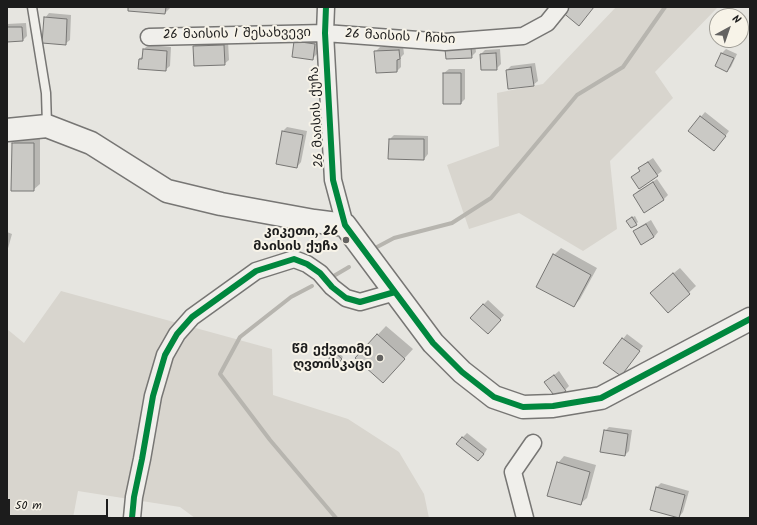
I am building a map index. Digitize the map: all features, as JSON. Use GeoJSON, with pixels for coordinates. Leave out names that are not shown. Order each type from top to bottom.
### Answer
{"type":"FeatureCollection","features":[{"type":"Feature","properties":{"kind":"street","name":"26 მაისის ქუჩა"},"geometry":{"type":"LineString","coordinates":[[326,7],[325,33],[333,180],[345,225]]}},
{"type":"Feature","properties":{"kind":"street","name":"26 მაისის I ჩიხი"},"geometry":{"type":"LineString","coordinates":[[325,33],[445,42],[523,36],[546,23],[560,7]]}},
{"type":"Feature","properties":{"kind":"street","name":"26 მაისის I შესახვევი"},"geometry":{"type":"LineString","coordinates":[[150,37],[325,33]]}},
{"type":"Feature","properties":{"kind":"street"},"geometry":{"type":"LineString","coordinates":[[7,130],[46,126],[92,143],[167,191],[221,204],[314,222],[345,225],[395,292],[411,319],[462,372],[494,398],[523,407],[553,406],[601,398],[750,319]]}},
{"type":"Feature","properties":{"kind":"street"},"geometry":{"type":"LineString","coordinates":[[132,518],[134,496],[153,396],[165,355],[177,334],[192,317],[256,271],[294,259],[307,264],[320,273],[332,287],[346,298],[360,302],[395,292]]}},
{"type":"Feature","properties":{"kind":"street"},"geometry":{"type":"LineString","coordinates":[[525,518],[513,472],[533,443]]}},
{"type":"Feature","properties":{"kind":"lane"},"geometry":{"type":"LineString","coordinates":[[32,7],[46,93],[46,126]]}},
{"type":"Feature","properties":{"kind":"shaded area"},"geometry":{"type":"Polygon","coordinates":[[[616,7],[718,7],[709,8],[709,16],[655,72],[673,98],[610,161],[617,229],[583,251],[519,213],[469,229],[447,165],[499,146],[497,93],[543,84],[616,7]]]}},
{"type":"Feature","properties":{"kind":"shaded area"},"geometry":{"type":"Polygon","coordinates":[[[61,291],[272,349],[273,395],[348,419],[399,452],[424,494],[429,518],[195,518],[180,507],[78,491],[73,518],[7,518],[7,329],[24,343],[61,291]]]}},
{"type":"Feature","properties":{"kind":"building"},"geometry":{"type":"Polygon","coordinates":[[[128,7],[166,7],[165,14],[128,11],[128,7]]]}},
{"type":"Feature","properties":{"kind":"building"},"geometry":{"type":"Polygon","coordinates":[[[564,7],[594,7],[579,26],[561,11],[564,7]]]}},
{"type":"Feature","properties":{"kind":"building"},"geometry":{"type":"Polygon","coordinates":[[[44,17],[67,19],[66,45],[42,43],[44,17]]]}},
{"type":"Feature","properties":{"kind":"building"},"geometry":{"type":"Polygon","coordinates":[[[7,27],[22,27],[23,41],[7,42],[7,27]]]}},
{"type":"Feature","properties":{"kind":"building"},"geometry":{"type":"Polygon","coordinates":[[[294,41],[315,44],[313,60],[292,57],[294,41]]]}},
{"type":"Feature","properties":{"kind":"building"},"geometry":{"type":"Polygon","coordinates":[[[224,45],[225,65],[194,66],[193,46],[224,45]]]}},
{"type":"Feature","properties":{"kind":"building"},"geometry":{"type":"Polygon","coordinates":[[[471,48],[472,58],[446,59],[445,49],[471,48]]]}},
{"type":"Feature","properties":{"kind":"building"},"geometry":{"type":"Polygon","coordinates":[[[143,49],[167,51],[166,71],[138,69],[139,59],[142,59],[143,49]]]}},
{"type":"Feature","properties":{"kind":"building"},"geometry":{"type":"Polygon","coordinates":[[[399,50],[400,59],[397,60],[397,72],[376,73],[374,51],[399,50]]]}},
{"type":"Feature","properties":{"kind":"building"},"geometry":{"type":"Polygon","coordinates":[[[496,53],[497,70],[481,70],[480,54],[496,53]]]}},
{"type":"Feature","properties":{"kind":"building"},"geometry":{"type":"Polygon","coordinates":[[[721,53],[734,58],[727,72],[715,66],[721,53]]]}},
{"type":"Feature","properties":{"kind":"building"},"geometry":{"type":"Polygon","coordinates":[[[531,67],[534,86],[508,89],[506,70],[531,67]]]}},
{"type":"Feature","properties":{"kind":"building"},"geometry":{"type":"Polygon","coordinates":[[[443,73],[461,73],[461,104],[443,104],[443,73]]]}},
{"type":"Feature","properties":{"kind":"building"},"geometry":{"type":"Polygon","coordinates":[[[700,116],[726,136],[714,151],[688,131],[700,116]]]}},
{"type":"Feature","properties":{"kind":"building"},"geometry":{"type":"Polygon","coordinates":[[[282,131],[303,135],[297,168],[276,164],[282,131]]]}},
{"type":"Feature","properties":{"kind":"building"},"geometry":{"type":"Polygon","coordinates":[[[389,139],[424,139],[424,160],[388,159],[389,139]]]}},
{"type":"Feature","properties":{"kind":"building"},"geometry":{"type":"Polygon","coordinates":[[[12,143],[34,143],[34,191],[11,191],[12,143]]]}},
{"type":"Feature","properties":{"kind":"building"},"geometry":{"type":"Polygon","coordinates":[[[648,162],[658,176],[639,189],[631,177],[640,171],[638,168],[648,162]]]}},
{"type":"Feature","properties":{"kind":"building"},"geometry":{"type":"Polygon","coordinates":[[[653,182],[664,200],[644,213],[633,195],[653,182]]]}},
{"type":"Feature","properties":{"kind":"building"},"geometry":{"type":"Polygon","coordinates":[[[632,217],[637,225],[631,228],[626,221],[632,217]]]}},
{"type":"Feature","properties":{"kind":"building"},"geometry":{"type":"Polygon","coordinates":[[[646,224],[654,237],[641,245],[633,231],[646,224]]]}},
{"type":"Feature","properties":{"kind":"building"},"geometry":{"type":"Polygon","coordinates":[[[553,254],[591,275],[574,307],[536,287],[553,254]]]}},
{"type":"Feature","properties":{"kind":"building"},"geometry":{"type":"Polygon","coordinates":[[[673,273],[690,294],[668,313],[650,293],[673,273]]]}},
{"type":"Feature","properties":{"kind":"building"},"geometry":{"type":"Polygon","coordinates":[[[483,304],[501,320],[488,334],[470,318],[483,304]]]}},
{"type":"Feature","properties":{"kind":"building","name":"წმ ექვთიმე ღვთისკაცი"},"geometry":{"type":"Polygon","coordinates":[[[377,334],[405,359],[383,383],[355,358],[377,334]]]}},
{"type":"Feature","properties":{"kind":"building"},"geometry":{"type":"Polygon","coordinates":[[[622,338],[640,351],[621,376],[603,363],[622,338]]]}},
{"type":"Feature","properties":{"kind":"building"},"geometry":{"type":"Polygon","coordinates":[[[334,352],[342,359],[336,366],[328,360],[334,352]]]}},
{"type":"Feature","properties":{"kind":"building"},"geometry":{"type":"Polygon","coordinates":[[[554,375],[566,391],[556,398],[544,382],[554,375]]]}},
{"type":"Feature","properties":{"kind":"building"},"geometry":{"type":"Polygon","coordinates":[[[604,430],[628,434],[625,456],[600,452],[604,430]]]}},
{"type":"Feature","properties":{"kind":"building"},"geometry":{"type":"Polygon","coordinates":[[[462,437],[484,454],[478,461],[456,444],[462,437]]]}},
{"type":"Feature","properties":{"kind":"building"},"geometry":{"type":"Polygon","coordinates":[[[557,462],[590,472],[581,505],[547,496],[557,462]]]}},
{"type":"Feature","properties":{"kind":"building"},"geometry":{"type":"Polygon","coordinates":[[[656,487],[685,495],[679,518],[650,510],[656,487]]]}},
{"type":"Feature","properties":{"kind":"waterway"},"geometry":{"type":"LineString","coordinates":[[377,247],[394,238],[452,223],[491,198],[577,95],[623,67],[665,7]]}},
{"type":"Feature","properties":{"kind":"waterway"},"geometry":{"type":"LineString","coordinates":[[332,277],[349,267]]}},
{"type":"Feature","properties":{"kind":"waterway"},"geometry":{"type":"LineString","coordinates":[[312,286],[291,297],[240,337],[220,374],[270,440],[336,518]]}},
{"type":"Feature","properties":{"kind":"cycle path"},"geometry":{"type":"LineString","coordinates":[[326,7],[325,33],[333,180],[345,225],[433,343],[462,372],[494,397],[523,407],[553,406],[601,398],[750,319]]}},
{"type":"Feature","properties":{"kind":"cycle path"},"geometry":{"type":"LineString","coordinates":[[132,518],[134,497],[153,396],[165,355],[177,334],[192,317],[256,271],[294,259],[307,264],[320,273],[332,287],[346,298],[360,302],[395,292]]}},
{"type":"Feature","properties":{"kind":"place","name":"კიკეთი, 26 მაისის ქუჩა"},"geometry":{"type":"Point","coordinates":[346,240]}},
{"type":"Feature","properties":{"kind":"place","name":"წმ ექვთიმე ღვთისკაცი"},"geometry":{"type":"Point","coordinates":[380,358]}}]}
